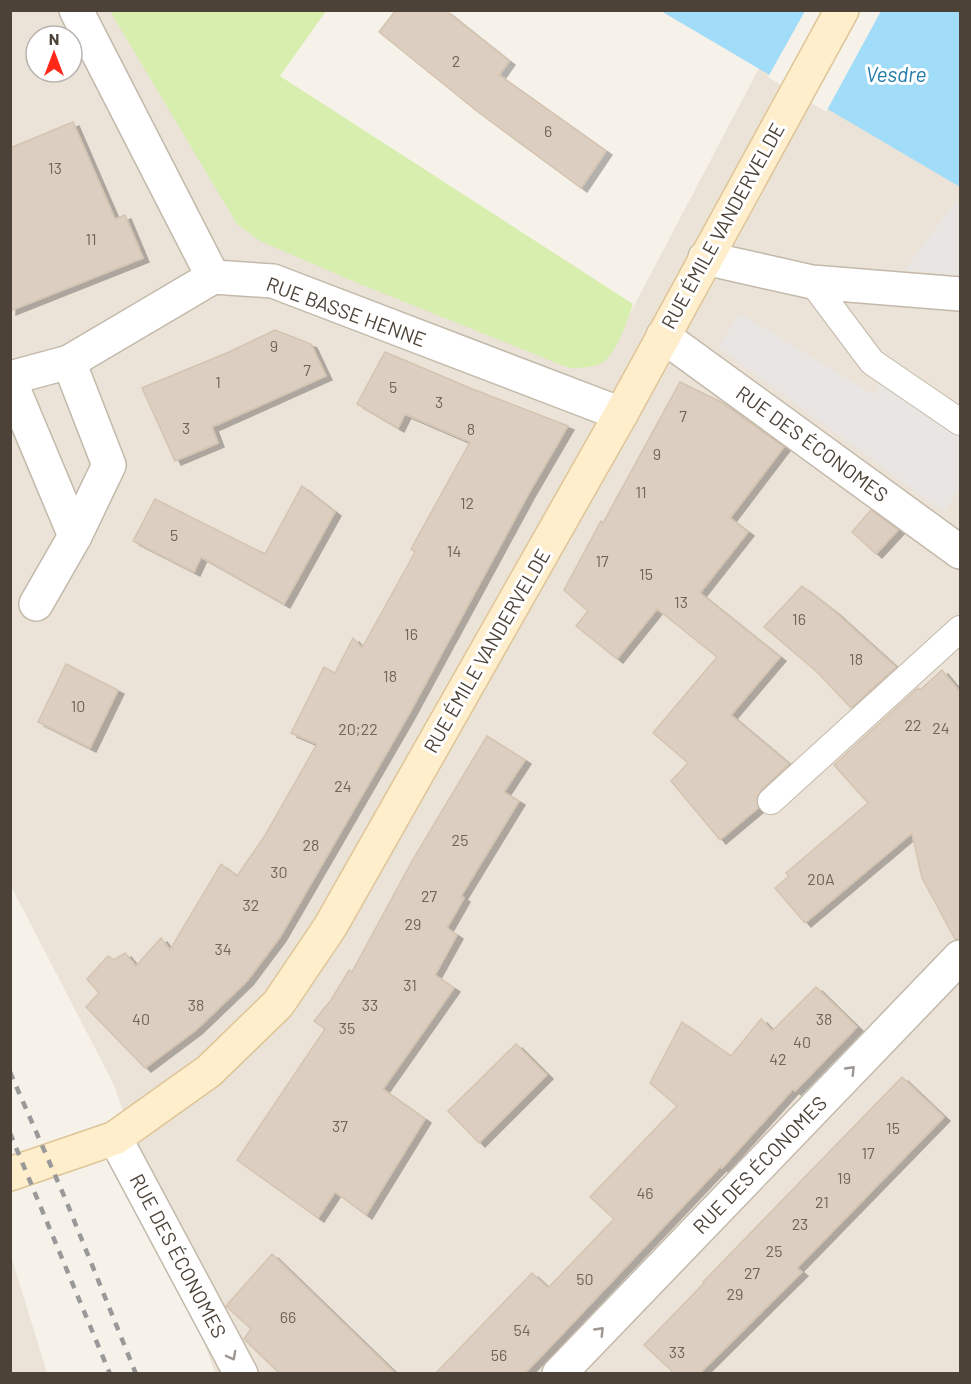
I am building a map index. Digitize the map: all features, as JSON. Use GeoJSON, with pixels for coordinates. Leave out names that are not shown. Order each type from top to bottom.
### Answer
{"type":"FeatureCollection","features":[{"type":"Feature","properties":{"kind":"main road","name":"RUE ÉMILE VANDERVELDE"},"geometry":{"type":"LineString","coordinates":[[10,1174],[115,1138],[209,1071],[278,1004],[330,927],[621,414],[842,10]]}},
{"type":"Feature","properties":{"kind":"street"},"geometry":{"type":"LineString","coordinates":[[75,536],[10,380],[69,362],[213,277],[76,10]]}},
{"type":"Feature","properties":{"kind":"street"},"geometry":{"type":"LineString","coordinates":[[705,258],[812,282],[960,294]]}},
{"type":"Feature","properties":{"kind":"street","name":"RUE BASSE HENNE"},"geometry":{"type":"LineString","coordinates":[[213,277],[273,281],[621,414]]}},
{"type":"Feature","properties":{"kind":"street","name":"RUE DES ÉCONOMES"},"geometry":{"type":"LineString","coordinates":[[663,336],[959,549]]}},
{"type":"Feature","properties":{"kind":"street"},"geometry":{"type":"LineString","coordinates":[[36,604],[75,536],[109,465],[69,362]]}},
{"type":"Feature","properties":{"kind":"street","name":"RUE DES ÉCONOMES"},"geometry":{"type":"LineString","coordinates":[[559,1374],[960,957]]}},
{"type":"Feature","properties":{"kind":"street","name":"RUE DES ÉCONOMES"},"geometry":{"type":"LineString","coordinates":[[115,1138],[241,1374]]}},
{"type":"Feature","properties":{"kind":"lane"},"geometry":{"type":"LineString","coordinates":[[812,282],[872,362],[960,422]]}},
{"type":"Feature","properties":{"kind":"lane"},"geometry":{"type":"LineString","coordinates":[[771,801],[960,629]]}},
{"type":"Feature","properties":{"kind":"shaded area"},"geometry":{"type":"Polygon","coordinates":[[[11,11],[120,11],[605,361],[759,68],[960,187],[960,1373],[215,1373],[114,1085],[11,886],[11,11]]]}},
{"type":"Feature","properties":{"kind":"shaded area"},"geometry":{"type":"Polygon","coordinates":[[[956,200],[960,203],[960,275],[905,270],[956,200]]]}},
{"type":"Feature","properties":{"kind":"shaded area"},"geometry":{"type":"Polygon","coordinates":[[[740,313],[874,395],[884,376],[960,426],[960,488],[944,512],[718,347],[740,313]]]}},
{"type":"Feature","properties":{"kind":"shaded area"},"geometry":{"type":"Polygon","coordinates":[[[11,1256],[47,1373],[11,1373],[11,1256]]]}},
{"type":"Feature","properties":{"kind":"green space"},"geometry":{"type":"Polygon","coordinates":[[[110,11],[326,11],[280,76],[633,304],[611,355],[598,365],[569,368],[260,241],[237,224],[110,11]]]}},
{"type":"Feature","properties":{"kind":"water","name":"Vesdre"},"geometry":{"type":"Polygon","coordinates":[[[661,11],[960,11],[960,187],[661,11]]]}},
{"type":"Feature","properties":{"kind":"pier"},"geometry":{"type":"Polygon","coordinates":[[[805,11],[881,11],[826,112],[768,77],[805,11]]]}},
{"type":"Feature","properties":{"kind":"building"},"geometry":{"type":"Polygon","coordinates":[[[396,10],[445,10],[509,61],[499,75],[606,151],[581,188],[478,112],[379,32],[396,10]]]}},
{"type":"Feature","properties":{"kind":"building"},"geometry":{"type":"Polygon","coordinates":[[[73,122],[115,219],[125,215],[143,258],[10,311],[10,148],[73,122]]]}},
{"type":"Feature","properties":{"kind":"building"},"geometry":{"type":"Polygon","coordinates":[[[275,330],[311,344],[326,376],[212,427],[218,443],[175,461],[142,388],[275,330]]]}},
{"type":"Feature","properties":{"kind":"building"},"geometry":{"type":"Polygon","coordinates":[[[385,352],[568,426],[530,491],[408,716],[280,937],[247,981],[196,1030],[145,1068],[86,1007],[99,993],[87,979],[108,956],[114,960],[125,953],[136,966],[161,938],[170,950],[221,864],[237,876],[264,837],[317,744],[291,733],[324,667],[335,673],[353,638],[362,648],[415,552],[411,549],[470,442],[405,414],[398,428],[357,404],[385,352]]]}},
{"type":"Feature","properties":{"kind":"building"},"geometry":{"type":"Polygon","coordinates":[[[680,382],[721,402],[784,447],[730,518],[748,532],[700,593],[780,657],[731,715],[789,764],[761,790],[757,797],[758,808],[720,840],[671,781],[688,763],[653,733],[717,657],[657,609],[617,659],[576,626],[588,611],[564,590],[680,382]]]}},
{"type":"Feature","properties":{"kind":"building"},"geometry":{"type":"Polygon","coordinates":[[[302,486],[335,512],[284,604],[201,557],[194,572],[133,541],[155,499],[265,554],[302,486]]]}},
{"type":"Feature","properties":{"kind":"building"},"geometry":{"type":"Polygon","coordinates":[[[871,510],[898,530],[876,554],[852,532],[871,510]]]}},
{"type":"Feature","properties":{"kind":"building"},"geometry":{"type":"Polygon","coordinates":[[[802,586],[833,610],[896,667],[851,708],[817,672],[764,627],[802,586]]]}},
{"type":"Feature","properties":{"kind":"building"},"geometry":{"type":"Polygon","coordinates":[[[66,664],[118,690],[90,748],[38,722],[66,664]]]}},
{"type":"Feature","properties":{"kind":"building"},"geometry":{"type":"Polygon","coordinates":[[[942,670],[960,692],[960,939],[955,939],[922,878],[912,833],[805,923],[775,888],[789,876],[786,873],[868,803],[834,765],[918,688],[920,690],[942,670]]]}},
{"type":"Feature","properties":{"kind":"building"},"geometry":{"type":"Polygon","coordinates":[[[487,736],[525,760],[504,792],[519,801],[461,896],[464,898],[447,928],[457,935],[435,975],[454,988],[383,1089],[425,1119],[366,1215],[335,1192],[318,1218],[237,1160],[325,1029],[314,1021],[331,1000],[349,970],[352,972],[412,861],[487,736]]]}},
{"type":"Feature","properties":{"kind":"building"},"geometry":{"type":"Polygon","coordinates":[[[816,987],[857,1027],[795,1091],[793,1089],[722,1168],[721,1166],[524,1374],[435,1374],[532,1273],[548,1288],[614,1219],[590,1197],[677,1106],[650,1083],[682,1022],[731,1056],[761,1019],[772,1031],[816,987]]]}},
{"type":"Feature","properties":{"kind":"building"},"geometry":{"type":"Polygon","coordinates":[[[516,1044],[547,1075],[479,1143],[448,1111],[516,1044]]]}},
{"type":"Feature","properties":{"kind":"building"},"geometry":{"type":"Polygon","coordinates":[[[902,1077],[944,1117],[797,1268],[802,1272],[699,1374],[675,1374],[644,1345],[902,1077]]]}},
{"type":"Feature","properties":{"kind":"building"},"geometry":{"type":"Polygon","coordinates":[[[272,1254],[396,1374],[280,1374],[244,1339],[251,1329],[226,1306],[272,1254]]]}},
{"type":"Feature","properties":{"kind":"railway"},"geometry":{"type":"LineString","coordinates":[[10,1072],[65,1198],[136,1374]]}},
{"type":"Feature","properties":{"kind":"railway"},"geometry":{"type":"LineString","coordinates":[[10,1133],[110,1374]]}}]}
